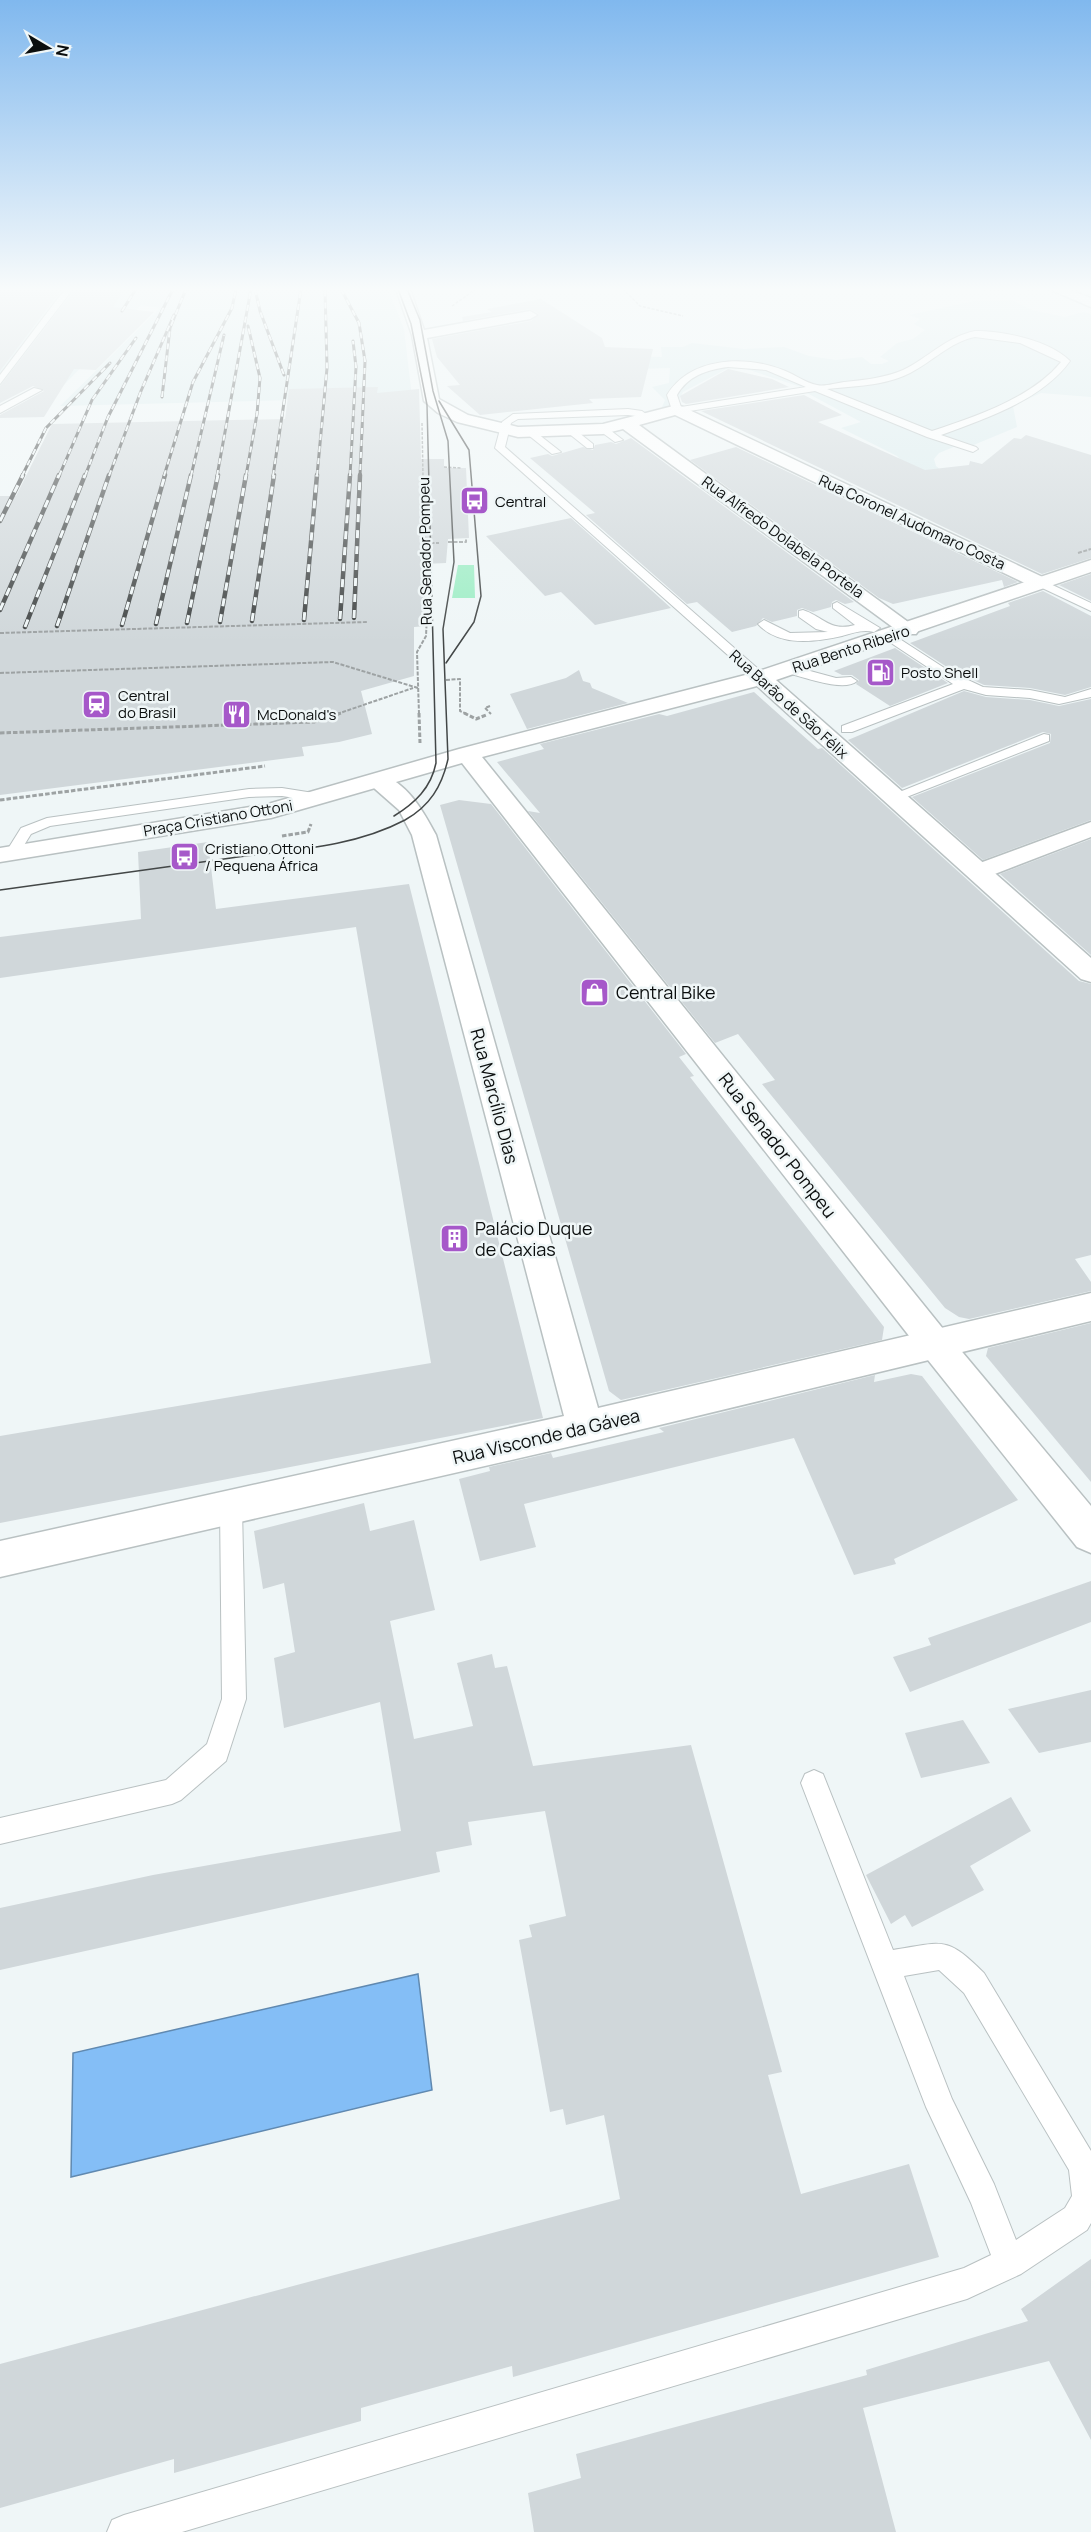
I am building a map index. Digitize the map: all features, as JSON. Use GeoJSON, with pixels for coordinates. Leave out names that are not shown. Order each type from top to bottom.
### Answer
{"type":"FeatureCollection","features":[{"type":"Feature","properties":{"kind":"street"},"geometry":{"type":"LineString","coordinates":[[441,407],[457,416],[503,430],[530,432],[603,429],[623,432],[647,418],[677,410]]}},
{"type":"Feature","properties":{"kind":"street","name":"Rua Coronel Audomaro Costa"},"geometry":{"type":"LineString","coordinates":[[677,410],[1042,584]]}},
{"type":"Feature","properties":{"kind":"street","name":"Rua Alfredo Dolabela Portela"},"geometry":{"type":"LineString","coordinates":[[623,432],[900,633]]}},
{"type":"Feature","properties":{"kind":"street","name":"Rua Bento Ribeiro"},"geometry":{"type":"LineString","coordinates":[[467,754],[761,678],[1042,584],[1085,560]]}},
{"type":"Feature","properties":{"kind":"street","name":"Rua Barão de São Félix"},"geometry":{"type":"LineString","coordinates":[[761,678],[1091,973]]}},
{"type":"Feature","properties":{"kind":"street","name":"Praça Cristiano Ottoni"},"geometry":{"type":"LineString","coordinates":[[7,853],[239,818],[320,798],[467,754]]}},
{"type":"Feature","properties":{"kind":"street","name":"Rua Senador Pompeu"},"geometry":{"type":"LineString","coordinates":[[467,754],[936,1345],[1091,1534]]}},
{"type":"Feature","properties":{"kind":"street","name":"Rua Marcílio Dias"},"geometry":{"type":"LineString","coordinates":[[378,781],[409,806],[424,835],[585,1427]]}},
{"type":"Feature","properties":{"kind":"street"},"geometry":{"type":"LineString","coordinates":[[978,872],[1091,829]]}},
{"type":"Feature","properties":{"kind":"street","name":"Rua Visconde da Gávea"},"geometry":{"type":"LineString","coordinates":[[0,1559],[585,1427],[1091,1307]]}},
{"type":"Feature","properties":{"kind":"lane"},"geometry":{"type":"LineString","coordinates":[[675,407],[677,410],[695,407]]}},
{"type":"Feature","properties":{"kind":"lane"},"geometry":{"type":"LineString","coordinates":[[862,407],[930,435],[974,448]]}},
{"type":"Feature","properties":{"kind":"lane"},"geometry":{"type":"LineString","coordinates":[[930,435],[997,407]]}},
{"type":"Feature","properties":{"kind":"lane"},"geometry":{"type":"LineString","coordinates":[[503,430],[509,419],[516,416],[628,412],[641,414],[647,418]]}},
{"type":"Feature","properties":{"kind":"lane","name":"Rua Barão de São Félix"},"geometry":{"type":"LineString","coordinates":[[503,430],[500,448],[508,457],[761,678]]}},
{"type":"Feature","properties":{"kind":"lane"},"geometry":{"type":"LineString","coordinates":[[570,430],[590,446]]}},
{"type":"Feature","properties":{"kind":"lane"},"geometry":{"type":"LineString","coordinates":[[530,432],[556,452]]}},
{"type":"Feature","properties":{"kind":"lane","name":"Rua Coronel Audomaro Costa"},"geometry":{"type":"LineString","coordinates":[[1042,584],[1091,607]]}},
{"type":"Feature","properties":{"kind":"lane"},"geometry":{"type":"LineString","coordinates":[[837,606],[866,626],[900,633],[920,657],[965,684],[989,692],[1036,695],[1056,702],[1067,702],[1091,693]]}},
{"type":"Feature","properties":{"kind":"lane"},"geometry":{"type":"LineString","coordinates":[[803,614],[820,626],[844,632]]}},
{"type":"Feature","properties":{"kind":"lane"},"geometry":{"type":"LineString","coordinates":[[764,624],[781,634],[803,638],[866,626]]}},
{"type":"Feature","properties":{"kind":"lane"},"geometry":{"type":"LineString","coordinates":[[907,662],[920,657]]}},
{"type":"Feature","properties":{"kind":"lane"},"geometry":{"type":"LineString","coordinates":[[788,669],[830,681],[851,681]]}},
{"type":"Feature","properties":{"kind":"lane"},"geometry":{"type":"LineString","coordinates":[[847,729],[965,684]]}},
{"type":"Feature","properties":{"kind":"lane"},"geometry":{"type":"LineString","coordinates":[[894,797],[1044,738]]}},
{"type":"Feature","properties":{"kind":"lane"},"geometry":{"type":"LineString","coordinates":[[0,1831],[172,1791],[217,1752],[234,1699],[231,1507]]}},
{"type":"Feature","properties":{"kind":"lane"},"geometry":{"type":"LineString","coordinates":[[814,1784],[941,2107],[983,2195],[1010,2263]]}},
{"type":"Feature","properties":{"kind":"lane"},"geometry":{"type":"LineString","coordinates":[[124,2532],[967,2283],[1010,2263],[1076,2219],[1088,2199],[1083,2166],[974,1983],[957,1966],[942,1956],[885,1965]]}},
{"type":"Feature","properties":{"kind":"path","name":"Rua Senador Pompeu"},"geometry":{"type":"LineString","coordinates":[[420,748],[416,688],[417,652],[426,636],[422,407]]}},
{"type":"Feature","properties":{"kind":"path"},"geometry":{"type":"LineString","coordinates":[[423,468],[429,467]]}},
{"type":"Feature","properties":{"kind":"path"},"geometry":{"type":"LineString","coordinates":[[444,467],[461,468]]}},
{"type":"Feature","properties":{"kind":"path"},"geometry":{"type":"LineString","coordinates":[[448,542],[466,542],[466,538]]}},
{"type":"Feature","properties":{"kind":"path"},"geometry":{"type":"LineString","coordinates":[[425,543],[440,543]]}},
{"type":"Feature","properties":{"kind":"path"},"geometry":{"type":"LineString","coordinates":[[1085,560],[1091,549]]}},
{"type":"Feature","properties":{"kind":"path"},"geometry":{"type":"LineString","coordinates":[[0,633],[367,622]]}},
{"type":"Feature","properties":{"kind":"path"},"geometry":{"type":"LineString","coordinates":[[0,673],[333,662],[416,688]]}},
{"type":"Feature","properties":{"kind":"path"},"geometry":{"type":"LineString","coordinates":[[446,680],[460,679],[460,711],[476,719],[486,715]]}},
{"type":"Feature","properties":{"kind":"path"},"geometry":{"type":"LineString","coordinates":[[0,733],[314,722],[416,688]]}},
{"type":"Feature","properties":{"kind":"path"},"geometry":{"type":"LineString","coordinates":[[490,706],[485,708],[491,714]]}},
{"type":"Feature","properties":{"kind":"path"},"geometry":{"type":"LineString","coordinates":[[0,800],[265,766],[264,761]]}},
{"type":"Feature","properties":{"kind":"shaded area"},"geometry":{"type":"Polygon","coordinates":[[[833,407],[1013,407],[1017,427],[964,449],[956,446],[939,453],[934,459],[936,466],[958,484],[904,463],[897,456],[841,428],[861,422],[833,407]]]}},
{"type":"Feature","properties":{"kind":"green space"},"geometry":{"type":"Polygon","coordinates":[[[458,565],[474,565],[475,598],[452,598],[458,565]]]}},
{"type":"Feature","properties":{"kind":"water"},"geometry":{"type":"Polygon","coordinates":[[[418,1974],[432,2090],[71,2177],[73,2053],[418,1974]]]}},
{"type":"Feature","properties":{"kind":"building"},"geometry":{"type":"Polygon","coordinates":[[[14,407],[50,407],[44,417],[0,418],[0,415],[14,407]]]}},
{"type":"Feature","properties":{"kind":"building"},"geometry":{"type":"Polygon","coordinates":[[[287,407],[420,407],[421,459],[444,459],[444,468],[466,468],[469,538],[448,539],[446,563],[424,564],[426,626],[414,627],[414,676],[361,691],[372,734],[339,742],[302,747],[304,756],[0,795],[0,496],[16,496],[52,424],[285,419],[287,407]]]}},
{"type":"Feature","properties":{"kind":"building"},"geometry":{"type":"Polygon","coordinates":[[[471,407],[554,407],[480,415],[471,407]]]}},
{"type":"Feature","properties":{"kind":"building"},"geometry":{"type":"Polygon","coordinates":[[[726,407],[827,407],[842,415],[818,422],[925,470],[969,465],[970,461],[982,464],[1014,438],[1021,439],[1026,435],[1091,455],[1091,558],[1042,574],[701,411],[726,407]]]}},
{"type":"Feature","properties":{"kind":"building"},"geometry":{"type":"Polygon","coordinates":[[[631,438],[854,602],[845,604],[836,600],[832,602],[831,607],[813,612],[802,608],[797,610],[797,616],[772,622],[763,618],[756,626],[732,632],[697,602],[687,604],[586,515],[595,513],[530,458],[548,454],[552,456],[583,447],[593,450],[595,445],[611,442],[616,444],[631,438]]]}},
{"type":"Feature","properties":{"kind":"building"},"geometry":{"type":"Polygon","coordinates":[[[736,447],[1018,582],[1004,587],[1002,580],[893,604],[879,598],[690,460],[736,447]]]}},
{"type":"Feature","properties":{"kind":"building"},"geometry":{"type":"Polygon","coordinates":[[[571,518],[671,608],[595,625],[561,592],[545,596],[486,536],[571,518]]]}},
{"type":"Feature","properties":{"kind":"building"},"geometry":{"type":"Polygon","coordinates":[[[1091,574],[1091,601],[1059,585],[1091,574]]]}},
{"type":"Feature","properties":{"kind":"building"},"geometry":{"type":"Polygon","coordinates":[[[1043,591],[1091,616],[1091,687],[1065,695],[1030,688],[984,685],[950,669],[910,643],[1010,606],[1008,603],[1043,591]]]}},
{"type":"Feature","properties":{"kind":"building","name":"Posto Shell"},"geometry":{"type":"Polygon","coordinates":[[[895,648],[948,683],[890,706],[856,684],[859,680],[852,675],[842,675],[834,671],[895,648]]]}},
{"type":"Feature","properties":{"kind":"building"},"geometry":{"type":"Polygon","coordinates":[[[579,670],[583,681],[590,683],[592,688],[628,703],[527,729],[510,694],[566,678],[579,670]]]}},
{"type":"Feature","properties":{"kind":"building"},"geometry":{"type":"Polygon","coordinates":[[[964,691],[986,697],[1030,700],[1059,706],[1091,699],[1091,820],[983,860],[912,797],[1050,743],[1051,734],[1043,732],[902,788],[848,740],[964,691]]]}},
{"type":"Feature","properties":{"kind":"building"},"geometry":{"type":"Polygon","coordinates":[[[754,692],[818,749],[822,748],[1079,981],[1091,984],[1091,1255],[1075,1259],[1091,1282],[1091,1291],[969,1319],[959,1317],[945,1308],[762,1084],[775,1080],[738,1034],[715,1043],[528,811],[540,813],[497,762],[544,749],[540,744],[659,714],[667,716],[754,692]]]}},
{"type":"Feature","properties":{"kind":"building"},"geometry":{"type":"Polygon","coordinates":[[[459,800],[491,804],[686,1054],[679,1057],[694,1076],[690,1077],[884,1327],[882,1340],[621,1400],[609,1391],[440,805],[459,800]]]}},
{"type":"Feature","properties":{"kind":"building"},"geometry":{"type":"Polygon","coordinates":[[[1091,839],[1091,955],[1000,874],[1091,839]]]}},
{"type":"Feature","properties":{"kind":"building","name":"Palácio Duque de Caxias"},"geometry":{"type":"Polygon","coordinates":[[[208,842],[216,909],[409,884],[543,1418],[0,1523],[0,1436],[431,1363],[356,927],[0,978],[0,937],[141,919],[138,852],[208,842]]]}},
{"type":"Feature","properties":{"kind":"building"},"geometry":{"type":"Polygon","coordinates":[[[1091,1323],[1091,1482],[986,1356],[988,1348],[1091,1323]]]}},
{"type":"Feature","properties":{"kind":"building"},"geometry":{"type":"Polygon","coordinates":[[[911,1374],[922,1376],[1018,1500],[894,1559],[896,1564],[854,1575],[794,1438],[524,1504],[536,1547],[480,1561],[459,1479],[490,1471],[489,1467],[551,1453],[553,1458],[664,1432],[659,1428],[875,1375],[874,1382],[911,1374]]]}},
{"type":"Feature","properties":{"kind":"building"},"geometry":{"type":"Polygon","coordinates":[[[364,1503],[370,1531],[414,1520],[435,1610],[390,1621],[414,1739],[473,1726],[457,1663],[492,1654],[495,1668],[507,1666],[533,1766],[691,1745],[782,2072],[768,2075],[801,2194],[909,2164],[939,2257],[513,2377],[512,2366],[361,2408],[361,2421],[174,2473],[174,2459],[0,2508],[0,2364],[620,2199],[604,2115],[566,2125],[563,2109],[550,2112],[519,1940],[532,1937],[529,1925],[566,1916],[545,1811],[468,1822],[472,1845],[436,1852],[440,1872],[0,1970],[0,1908],[153,1875],[401,1831],[380,1702],[284,1728],[274,1658],[295,1652],[284,1583],[263,1589],[254,1531],[364,1503]]]}},
{"type":"Feature","properties":{"kind":"building"},"geometry":{"type":"Polygon","coordinates":[[[1091,1581],[1091,1622],[910,1692],[893,1657],[931,1645],[928,1638],[1091,1581]]]}},
{"type":"Feature","properties":{"kind":"building"},"geometry":{"type":"Polygon","coordinates":[[[1091,1690],[1091,1742],[1039,1753],[1008,1709],[1091,1690]]]}},
{"type":"Feature","properties":{"kind":"building"},"geometry":{"type":"Polygon","coordinates":[[[963,1720],[990,1763],[921,1778],[905,1733],[963,1720]]]}},
{"type":"Feature","properties":{"kind":"building"},"geometry":{"type":"Polygon","coordinates":[[[1011,1797],[1031,1831],[970,1866],[984,1890],[912,1927],[905,1915],[891,1924],[866,1875],[1011,1797]]]}},
{"type":"Feature","properties":{"kind":"building"},"geometry":{"type":"Polygon","coordinates":[[[1091,2259],[1091,2440],[1049,2361],[863,2408],[896,2532],[534,2532],[528,2493],[581,2478],[576,2454],[867,2375],[866,2370],[1028,2321],[1021,2309],[1091,2259]]]}},
{"type":"Feature","properties":{"kind":"tram line"},"geometry":{"type":"LineString","coordinates":[[394,816],[421,794],[434,772],[436,763],[427,407]]}},
{"type":"Feature","properties":{"kind":"tram line"},"geometry":{"type":"LineString","coordinates":[[0,890],[298,850],[342,842],[364,837],[405,820],[428,802],[442,778],[448,759],[443,629],[454,562],[448,441],[438,407]]}},
{"type":"Feature","properties":{"kind":"tram line"},"geometry":{"type":"LineString","coordinates":[[443,407],[469,450],[481,596],[474,622],[446,663]]}},
{"type":"Feature","properties":{"kind":"railway"},"geometry":{"type":"LineString","coordinates":[[22,476],[46,428],[67,407]]}},
{"type":"Feature","properties":{"kind":"railway"},"geometry":{"type":"LineString","coordinates":[[59,476],[89,407]]}},
{"type":"Feature","properties":{"kind":"railway"},"geometry":{"type":"LineString","coordinates":[[85,476],[113,407]]}},
{"type":"Feature","properties":{"kind":"railway"},"geometry":{"type":"LineString","coordinates":[[109,476],[135,407]]}},
{"type":"Feature","properties":{"kind":"railway"},"geometry":{"type":"LineString","coordinates":[[164,476],[185,407]]}},
{"type":"Feature","properties":{"kind":"railway"},"geometry":{"type":"LineString","coordinates":[[191,476],[207,407]]}},
{"type":"Feature","properties":{"kind":"railway"},"geometry":{"type":"LineString","coordinates":[[217,476],[230,407]]}},
{"type":"Feature","properties":{"kind":"railway"},"geometry":{"type":"LineString","coordinates":[[246,476],[258,407]]}},
{"type":"Feature","properties":{"kind":"railway"},"geometry":{"type":"LineString","coordinates":[[273,476],[283,407]]}},
{"type":"Feature","properties":{"kind":"railway"},"geometry":{"type":"LineString","coordinates":[[317,476],[323,407]]}},
{"type":"Feature","properties":{"kind":"railway"},"geometry":{"type":"LineString","coordinates":[[350,476],[354,407]]}},
{"type":"Feature","properties":{"kind":"railway"},"geometry":{"type":"LineString","coordinates":[[360,476],[363,407]]}},
{"type":"Feature","properties":{"kind":"railway"},"geometry":{"type":"LineString","coordinates":[[0,521],[23,475]]}},
{"type":"Feature","properties":{"kind":"railway"},"geometry":{"type":"LineString","coordinates":[[0,610],[59,475]]}},
{"type":"Feature","properties":{"kind":"railway"},"geometry":{"type":"LineString","coordinates":[[25,627],[85,475]]}},
{"type":"Feature","properties":{"kind":"railway"},"geometry":{"type":"LineString","coordinates":[[57,626],[109,475]]}},
{"type":"Feature","properties":{"kind":"railway"},"geometry":{"type":"LineString","coordinates":[[122,625],[165,475]]}},
{"type":"Feature","properties":{"kind":"railway"},"geometry":{"type":"LineString","coordinates":[[156,624],[191,475]]}},
{"type":"Feature","properties":{"kind":"railway"},"geometry":{"type":"LineString","coordinates":[[187,623],[218,475]]}},
{"type":"Feature","properties":{"kind":"railway"},"geometry":{"type":"LineString","coordinates":[[220,622],[246,475]]}},
{"type":"Feature","properties":{"kind":"railway"},"geometry":{"type":"LineString","coordinates":[[252,621],[274,475]]}},
{"type":"Feature","properties":{"kind":"railway"},"geometry":{"type":"LineString","coordinates":[[304,620],[317,475]]}},
{"type":"Feature","properties":{"kind":"railway"},"geometry":{"type":"LineString","coordinates":[[340,619],[350,475]]}},
{"type":"Feature","properties":{"kind":"railway"},"geometry":{"type":"LineString","coordinates":[[354,618],[360,475]]}},
{"type":"Feature","properties":{"kind":"place","name":"Central"},"geometry":{"type":"Point","coordinates":[474,501]}},
{"type":"Feature","properties":{"kind":"place","name":"Posto Shell"},"geometry":{"type":"Point","coordinates":[880,672]}},
{"type":"Feature","properties":{"kind":"place","name":"Central do Brasil"},"geometry":{"type":"Point","coordinates":[97,704]}},
{"type":"Feature","properties":{"kind":"place","name":"McDonald's"},"geometry":{"type":"Point","coordinates":[236,714]}},
{"type":"Feature","properties":{"kind":"place","name":"Cristiano Ottoni / Pequena África"},"geometry":{"type":"Point","coordinates":[184,857]}},
{"type":"Feature","properties":{"kind":"place","name":"Central Bike"},"geometry":{"type":"Point","coordinates":[595,992]}},
{"type":"Feature","properties":{"kind":"place","name":"Palácio Duque de Caxias"},"geometry":{"type":"Point","coordinates":[454,1238]}}]}
